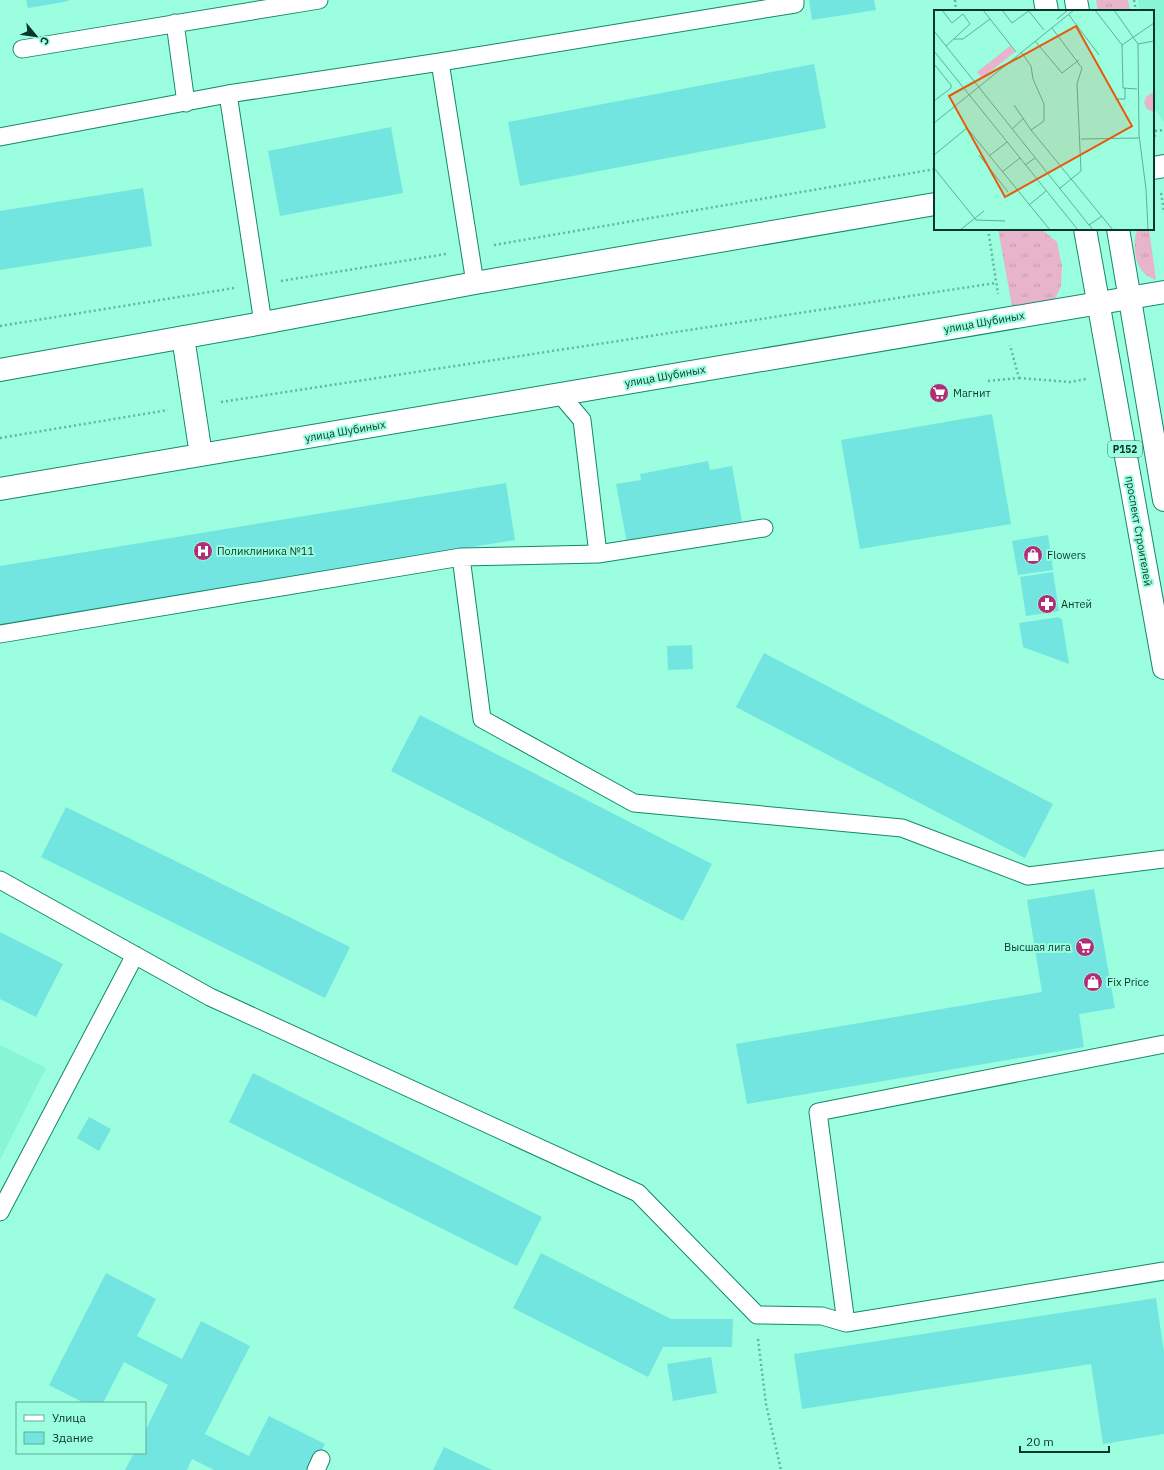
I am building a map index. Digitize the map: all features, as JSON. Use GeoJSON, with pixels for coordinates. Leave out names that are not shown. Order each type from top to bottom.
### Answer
{"type":"FeatureCollection","features":[{"type":"Feature","properties":{"kind":"main road"},"geometry":{"type":"LineString","coordinates":[[1045,0],[1047,10]]}},
{"type":"Feature","properties":{"kind":"main road"},"geometry":{"type":"LineString","coordinates":[[1076,0],[1078,10]]}},
{"type":"Feature","properties":{"kind":"main road"},"geometry":{"type":"LineString","coordinates":[[1154,168],[1164,166]]}},
{"type":"Feature","properties":{"kind":"main road"},"geometry":{"type":"LineString","coordinates":[[0,370],[475,283],[934,204]]}},
{"type":"Feature","properties":{"kind":"main road","name":"проспект Строителей"},"geometry":{"type":"LineString","coordinates":[[1085,230],[1164,668]]}},
{"type":"Feature","properties":{"kind":"main road","name":"Р152"},"geometry":{"type":"LineString","coordinates":[[1118,230],[1164,500]]}},
{"type":"Feature","properties":{"kind":"main road","name":"улица Шубиных"},"geometry":{"type":"LineString","coordinates":[[0,489],[1164,292]]}},
{"type":"Feature","properties":{"kind":"main road"},"geometry":{"type":"LineString","coordinates":[[183,337],[201,455]]}},
{"type":"Feature","properties":{"kind":"lane"},"geometry":{"type":"LineString","coordinates":[[22,49],[319,0]]}},
{"type":"Feature","properties":{"kind":"lane"},"geometry":{"type":"LineString","coordinates":[[0,137],[228,94],[440,62],[795,4],[795,0]]}},
{"type":"Feature","properties":{"kind":"lane"},"geometry":{"type":"LineString","coordinates":[[176,23],[186,102]]}},
{"type":"Feature","properties":{"kind":"lane"},"geometry":{"type":"LineString","coordinates":[[440,62],[475,283]]}},
{"type":"Feature","properties":{"kind":"lane"},"geometry":{"type":"LineString","coordinates":[[228,94],[263,323]]}},
{"type":"Feature","properties":{"kind":"lane"},"geometry":{"type":"LineString","coordinates":[[560,394],[582,420],[598,554]]}},
{"type":"Feature","properties":{"kind":"lane"},"geometry":{"type":"LineString","coordinates":[[0,634],[461,557],[598,554],[764,528]]}},
{"type":"Feature","properties":{"kind":"lane"},"geometry":{"type":"LineString","coordinates":[[461,557],[482,719],[634,803],[902,828],[1028,876],[1164,859]]}},
{"type":"Feature","properties":{"kind":"lane"},"geometry":{"type":"LineString","coordinates":[[0,880],[210,997],[638,1193],[756,1315],[822,1316],[846,1323],[1164,1271]]}},
{"type":"Feature","properties":{"kind":"lane"},"geometry":{"type":"LineString","coordinates":[[0,1212],[135,955]]}},
{"type":"Feature","properties":{"kind":"lane"},"geometry":{"type":"LineString","coordinates":[[846,1323],[818,1112],[1164,1044]]}},
{"type":"Feature","properties":{"kind":"path"},"geometry":{"type":"LineString","coordinates":[[955,0],[956,10]]}},
{"type":"Feature","properties":{"kind":"path"},"geometry":{"type":"LineString","coordinates":[[1134,0],[1136,10]]}},
{"type":"Feature","properties":{"kind":"path"},"geometry":{"type":"LineString","coordinates":[[1154,121],[1155,131],[1164,130]]}},
{"type":"Feature","properties":{"kind":"path"},"geometry":{"type":"LineString","coordinates":[[0,438],[193,406],[995,283]]}},
{"type":"Feature","properties":{"kind":"path"},"geometry":{"type":"LineString","coordinates":[[756,1315],[766,1404],[781,1470]]}},
{"type":"Feature","properties":{"kind":"shaded area"},"geometry":{"type":"Polygon","coordinates":[[[1138,0],[1164,0],[1164,122],[1154,108],[1154,10],[1139,10],[1138,0]]]}},
{"type":"Feature","properties":{"kind":"shaded area"},"geometry":{"type":"Polygon","coordinates":[[[0,1045],[46,1068],[0,1160],[0,1045]]]}},
{"type":"Feature","properties":{"kind":"green space"},"geometry":{"type":"Polygon","coordinates":[[[1096,0],[1128,0],[1130,10],[1098,10],[1096,0]]]}},
{"type":"Feature","properties":{"kind":"green space"},"geometry":{"type":"Polygon","coordinates":[[[998,230],[1042,230],[1057,242],[1062,266],[1061,286],[1052,306],[1014,317],[998,230]]]}},
{"type":"Feature","properties":{"kind":"green space"},"geometry":{"type":"Polygon","coordinates":[[[1138,230],[1149,230],[1156,280],[1149,277],[1140,268],[1135,251],[1138,230]]]}},
{"type":"Feature","properties":{"kind":"building"},"geometry":{"type":"Polygon","coordinates":[[[26,0],[68,0],[69,1],[28,8],[26,0]]]}},
{"type":"Feature","properties":{"kind":"building"},"geometry":{"type":"Polygon","coordinates":[[[809,0],[874,0],[876,10],[812,20],[809,0]]]}},
{"type":"Feature","properties":{"kind":"building"},"geometry":{"type":"Polygon","coordinates":[[[814,64],[826,128],[520,186],[508,122],[814,64]]]}},
{"type":"Feature","properties":{"kind":"building"},"geometry":{"type":"Polygon","coordinates":[[[391,127],[403,193],[280,216],[268,151],[391,127]]]}},
{"type":"Feature","properties":{"kind":"building"},"geometry":{"type":"Polygon","coordinates":[[[143,188],[152,246],[0,270],[0,211],[143,188]]]}},
{"type":"Feature","properties":{"kind":"building"},"geometry":{"type":"Polygon","coordinates":[[[992,414],[1011,524],[860,549],[841,440],[992,414]]]}},
{"type":"Feature","properties":{"kind":"building"},"geometry":{"type":"Polygon","coordinates":[[[708,461],[710,470],[732,466],[742,521],[627,543],[616,484],[641,480],[640,474],[708,461]]]}},
{"type":"Feature","properties":{"kind":"building"},"geometry":{"type":"Polygon","coordinates":[[[506,483],[515,540],[0,625],[0,566],[506,483]]]}},
{"type":"Feature","properties":{"kind":"building","name":"Flowers"},"geometry":{"type":"Polygon","coordinates":[[[1048,535],[1053,570],[1018,575],[1012,541],[1048,535]]]}},
{"type":"Feature","properties":{"kind":"building"},"geometry":{"type":"Polygon","coordinates":[[[1053,572],[1059,611],[1026,616],[1020,577],[1053,572]]]}},
{"type":"Feature","properties":{"kind":"building"},"geometry":{"type":"Polygon","coordinates":[[[1059,617],[1062,620],[1069,664],[1023,647],[1019,623],[1059,617]]]}},
{"type":"Feature","properties":{"kind":"building"},"geometry":{"type":"Polygon","coordinates":[[[692,645],[693,669],[668,670],[667,646],[692,645]]]}},
{"type":"Feature","properties":{"kind":"building"},"geometry":{"type":"Polygon","coordinates":[[[764,653],[1053,804],[1025,858],[736,707],[764,653]]]}},
{"type":"Feature","properties":{"kind":"building"},"geometry":{"type":"Polygon","coordinates":[[[420,715],[712,864],[683,921],[391,771],[420,715]]]}},
{"type":"Feature","properties":{"kind":"building"},"geometry":{"type":"Polygon","coordinates":[[[66,807],[350,947],[325,998],[41,857],[66,807]]]}},
{"type":"Feature","properties":{"kind":"building"},"geometry":{"type":"Polygon","coordinates":[[[1094,889],[1115,1008],[1079,1014],[1084,1047],[747,1104],[736,1044],[1042,992],[1027,900],[1094,889]]]}},
{"type":"Feature","properties":{"kind":"building"},"geometry":{"type":"Polygon","coordinates":[[[0,932],[63,964],[36,1017],[0,999],[0,932]]]}},
{"type":"Feature","properties":{"kind":"building"},"geometry":{"type":"Polygon","coordinates":[[[253,1073],[542,1217],[517,1266],[229,1122],[253,1073]]]}},
{"type":"Feature","properties":{"kind":"building"},"geometry":{"type":"Polygon","coordinates":[[[89,1117],[111,1129],[99,1151],[77,1138],[89,1117]]]}},
{"type":"Feature","properties":{"kind":"building"},"geometry":{"type":"Polygon","coordinates":[[[541,1253],[671,1319],[733,1319],[732,1347],[663,1347],[648,1377],[513,1308],[541,1253]]]}},
{"type":"Feature","properties":{"kind":"building"},"geometry":{"type":"Polygon","coordinates":[[[106,1273],[156,1299],[137,1336],[182,1359],[201,1321],[250,1346],[205,1434],[249,1456],[269,1416],[325,1444],[312,1470],[214,1470],[192,1459],[187,1470],[125,1470],[133,1454],[146,1454],[146,1429],[168,1385],[124,1362],[104,1402],[82,1402],[49,1385],[106,1273]]]}},
{"type":"Feature","properties":{"kind":"building"},"geometry":{"type":"Polygon","coordinates":[[[1156,1298],[1164,1352],[1164,1434],[1103,1444],[1091,1364],[802,1409],[794,1354],[1156,1298]]]}},
{"type":"Feature","properties":{"kind":"building"},"geometry":{"type":"Polygon","coordinates":[[[711,1357],[717,1393],[673,1401],[667,1364],[711,1357]]]}},
{"type":"Feature","properties":{"kind":"building"},"geometry":{"type":"Polygon","coordinates":[[[444,1447],[492,1470],[433,1470],[444,1447]]]}},
{"type":"Feature","properties":{"kind":"place","name":"Магнит"},"geometry":{"type":"Point","coordinates":[939,393]}},
{"type":"Feature","properties":{"kind":"place","name":"Поликлиника №11"},"geometry":{"type":"Point","coordinates":[203,551]}},
{"type":"Feature","properties":{"kind":"place","name":"Flowers"},"geometry":{"type":"Point","coordinates":[1033,555]}},
{"type":"Feature","properties":{"kind":"place","name":"Антей"},"geometry":{"type":"Point","coordinates":[1047,604]}},
{"type":"Feature","properties":{"kind":"place","name":"Высшая лига"},"geometry":{"type":"Point","coordinates":[1085,947]}},
{"type":"Feature","properties":{"kind":"place","name":"Fix Price"},"geometry":{"type":"Point","coordinates":[1093,982]}}]}
